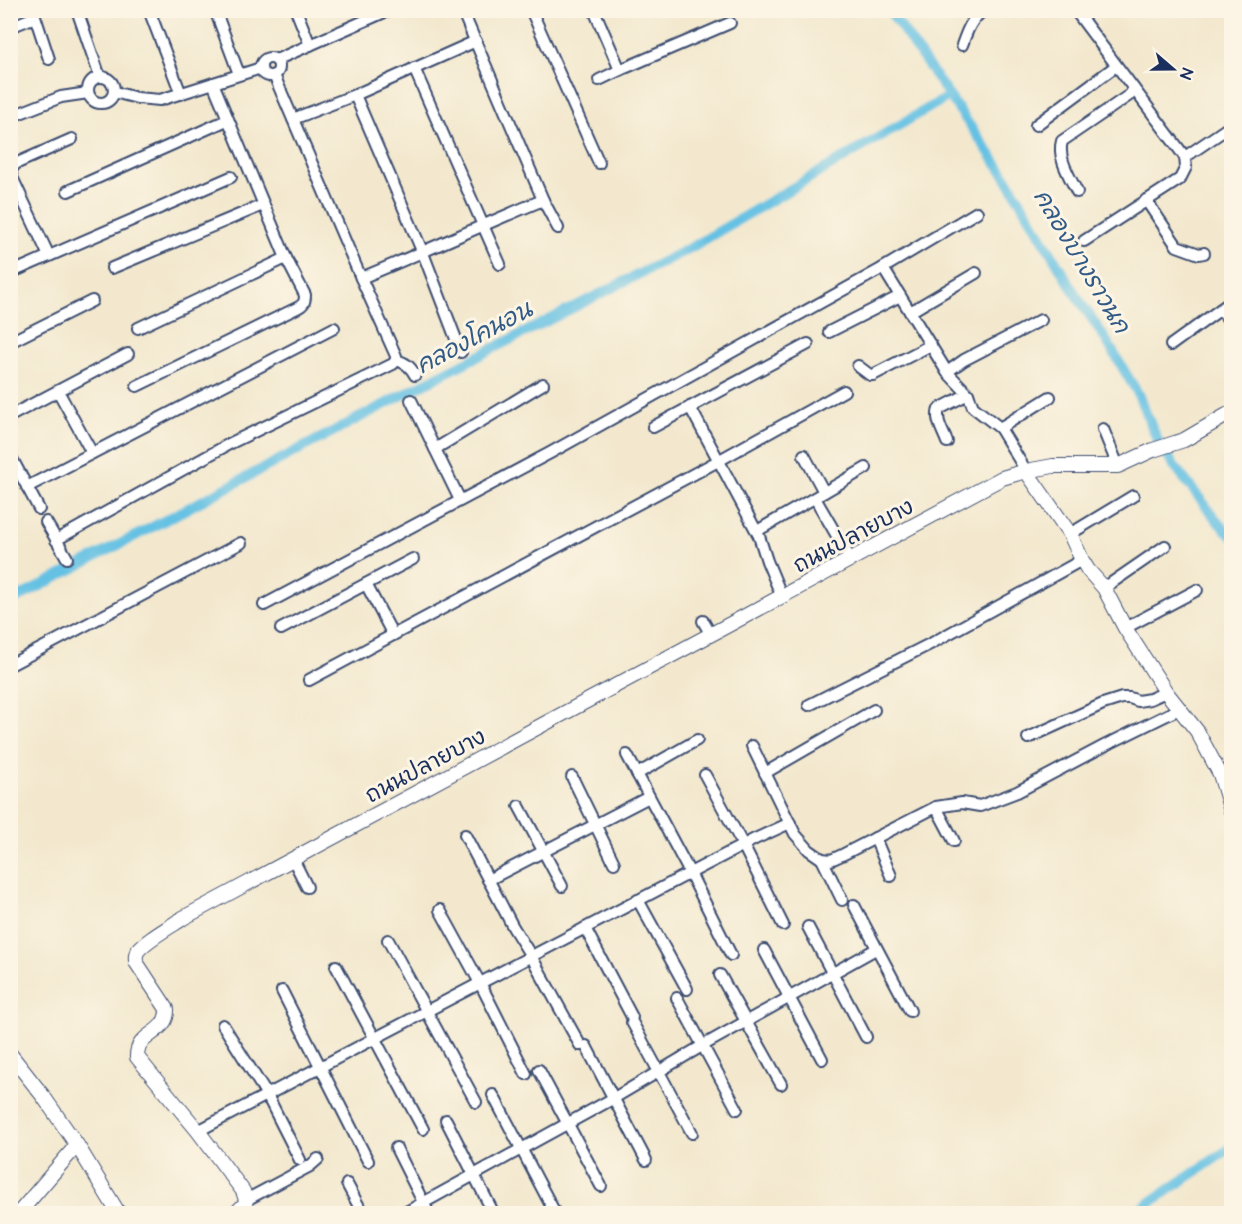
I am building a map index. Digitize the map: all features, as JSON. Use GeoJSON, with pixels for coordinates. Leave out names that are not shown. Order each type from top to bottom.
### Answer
{"type":"FeatureCollection","features":[{"type":"Feature","properties":{"kind":"street"},"geometry":{"type":"LineString","coordinates":[[77,10],[100,77]]}},
{"type":"Feature","properties":{"kind":"street"},"geometry":{"type":"LineString","coordinates":[[149,10],[182,94]]}},
{"type":"Feature","properties":{"kind":"street"},"geometry":{"type":"LineString","coordinates":[[215,10],[239,74]]}},
{"type":"Feature","properties":{"kind":"street"},"geometry":{"type":"LineString","coordinates":[[296,10],[310,45]]}},
{"type":"Feature","properties":{"kind":"street"},"geometry":{"type":"LineString","coordinates":[[274,75],[267,75],[262,71],[261,64],[266,59],[276,60],[389,10]]}},
{"type":"Feature","properties":{"kind":"street"},"geometry":{"type":"LineString","coordinates":[[462,10],[543,200],[558,228]]}},
{"type":"Feature","properties":{"kind":"street"},"geometry":{"type":"LineString","coordinates":[[531,10],[598,164]]}},
{"type":"Feature","properties":{"kind":"street"},"geometry":{"type":"LineString","coordinates":[[594,10],[620,70]]}},
{"type":"Feature","properties":{"kind":"street"},"geometry":{"type":"LineString","coordinates":[[962,45],[972,20],[984,10]]}},
{"type":"Feature","properties":{"kind":"street"},"geometry":{"type":"LineString","coordinates":[[1075,10],[1185,157],[1186,167],[1180,178],[1084,241]]}},
{"type":"Feature","properties":{"kind":"street"},"geometry":{"type":"LineString","coordinates":[[10,27],[34,14],[49,59]]}},
{"type":"Feature","properties":{"kind":"street"},"geometry":{"type":"LineString","coordinates":[[599,80],[730,23]]}},
{"type":"Feature","properties":{"kind":"street"},"geometry":{"type":"LineString","coordinates":[[293,118],[355,94],[476,41]]}},
{"type":"Feature","properties":{"kind":"street"},"geometry":{"type":"LineString","coordinates":[[274,75],[279,66],[276,60]]}},
{"type":"Feature","properties":{"kind":"street"},"geometry":{"type":"LineString","coordinates":[[1036,125],[1116,66]]}},
{"type":"Feature","properties":{"kind":"street"},"geometry":{"type":"LineString","coordinates":[[114,92],[137,98],[160,100],[261,68]]}},
{"type":"Feature","properties":{"kind":"street"},"geometry":{"type":"LineString","coordinates":[[414,68],[500,264]]}},
{"type":"Feature","properties":{"kind":"street"},"geometry":{"type":"LineString","coordinates":[[56,540],[231,443],[393,364],[396,360],[274,75]]}},
{"type":"Feature","properties":{"kind":"street"},"geometry":{"type":"LineString","coordinates":[[100,77],[109,79],[114,87],[110,100],[102,104],[93,101],[88,93],[89,84],[100,77]]}},
{"type":"Feature","properties":{"kind":"street"},"geometry":{"type":"LineString","coordinates":[[137,386],[303,304],[305,295],[263,205],[213,83]]}},
{"type":"Feature","properties":{"kind":"street"},"geometry":{"type":"LineString","coordinates":[[1077,192],[1061,156],[1062,141],[1131,94],[1133,88]]}},
{"type":"Feature","properties":{"kind":"street"},"geometry":{"type":"LineString","coordinates":[[10,117],[61,97],[88,93]]}},
{"type":"Feature","properties":{"kind":"street"},"geometry":{"type":"LineString","coordinates":[[355,94],[423,253],[461,352]]}},
{"type":"Feature","properties":{"kind":"street"},"geometry":{"type":"LineString","coordinates":[[68,191],[227,120]]}},
{"type":"Feature","properties":{"kind":"street"},"geometry":{"type":"LineString","coordinates":[[1185,157],[1232,125]]}},
{"type":"Feature","properties":{"kind":"street"},"geometry":{"type":"LineString","coordinates":[[49,256],[10,172],[15,165],[72,139]]}},
{"type":"Feature","properties":{"kind":"street"},"geometry":{"type":"LineString","coordinates":[[10,273],[231,177]]}},
{"type":"Feature","properties":{"kind":"street"},"geometry":{"type":"LineString","coordinates":[[361,278],[543,200]]}},
{"type":"Feature","properties":{"kind":"street"},"geometry":{"type":"LineString","coordinates":[[1146,200],[1177,246],[1199,254],[1204,253]]}},
{"type":"Feature","properties":{"kind":"street"},"geometry":{"type":"LineString","coordinates":[[112,268],[263,205]]}},
{"type":"Feature","properties":{"kind":"street"},"geometry":{"type":"LineString","coordinates":[[264,605],[560,448],[883,268],[977,212]]}},
{"type":"Feature","properties":{"kind":"street"},"geometry":{"type":"LineString","coordinates":[[138,328],[286,258]]}},
{"type":"Feature","properties":{"kind":"street"},"geometry":{"type":"LineString","coordinates":[[883,268],[947,372],[968,394],[973,407],[1000,428],[1026,471],[1070,534],[1088,570],[1104,588],[1125,628],[1166,692],[1197,731],[1221,774],[1232,814]]}},
{"type":"Feature","properties":{"kind":"street"},"geometry":{"type":"LineString","coordinates":[[910,312],[976,273]]}},
{"type":"Feature","properties":{"kind":"street"},"geometry":{"type":"LineString","coordinates":[[829,332],[900,296]]}},
{"type":"Feature","properties":{"kind":"street"},"geometry":{"type":"LineString","coordinates":[[10,342],[92,300]]}},
{"type":"Feature","properties":{"kind":"street"},"geometry":{"type":"LineString","coordinates":[[1171,345],[1232,301]]}},
{"type":"Feature","properties":{"kind":"street"},"geometry":{"type":"LineString","coordinates":[[1221,309],[1232,325]]}},
{"type":"Feature","properties":{"kind":"street"},"geometry":{"type":"LineString","coordinates":[[947,372],[964,360],[1041,320]]}},
{"type":"Feature","properties":{"kind":"street"},"geometry":{"type":"LineString","coordinates":[[27,487],[334,328]]}},
{"type":"Feature","properties":{"kind":"street"},"geometry":{"type":"LineString","coordinates":[[653,427],[808,344]]}},
{"type":"Feature","properties":{"kind":"street"},"geometry":{"type":"LineString","coordinates":[[858,366],[873,375],[930,345]]}},
{"type":"Feature","properties":{"kind":"street"},"geometry":{"type":"LineString","coordinates":[[10,416],[128,354]]}},
{"type":"Feature","properties":{"kind":"street"},"geometry":{"type":"LineString","coordinates":[[396,360],[405,362],[416,375]]}},
{"type":"Feature","properties":{"kind":"street"},"geometry":{"type":"LineString","coordinates":[[435,449],[543,384]]}},
{"type":"Feature","properties":{"kind":"street"},"geometry":{"type":"LineString","coordinates":[[58,391],[92,453]]}},
{"type":"Feature","properties":{"kind":"street"},"geometry":{"type":"LineString","coordinates":[[309,680],[844,391]]}},
{"type":"Feature","properties":{"kind":"street"},"geometry":{"type":"LineString","coordinates":[[947,442],[937,418],[937,412],[968,394]]}},
{"type":"Feature","properties":{"kind":"street"},"geometry":{"type":"LineString","coordinates":[[1000,428],[1050,398]]}},
{"type":"Feature","properties":{"kind":"street"},"geometry":{"type":"LineString","coordinates":[[411,400],[461,500]]}},
{"type":"Feature","properties":{"kind":"street"},"geometry":{"type":"LineString","coordinates":[[690,407],[757,531],[782,597]]}},
{"type":"Feature","properties":{"kind":"street","name":"ถนนปลายบาง"},"geometry":{"type":"LineString","coordinates":[[242,1209],[243,1191],[198,1131],[136,1057],[136,1049],[141,1042],[165,1023],[167,1016],[167,1009],[136,962],[136,955],[147,942],[183,918],[1002,478],[1053,466],[1118,465],[1184,440],[1232,412]]}},
{"type":"Feature","properties":{"kind":"street"},"geometry":{"type":"LineString","coordinates":[[1103,429],[1118,465]]}},
{"type":"Feature","properties":{"kind":"street"},"geometry":{"type":"LineString","coordinates":[[10,455],[39,509]]}},
{"type":"Feature","properties":{"kind":"street"},"geometry":{"type":"LineString","coordinates":[[804,455],[851,560]]}},
{"type":"Feature","properties":{"kind":"street"},"geometry":{"type":"LineString","coordinates":[[757,531],[866,468]]}},
{"type":"Feature","properties":{"kind":"street"},"geometry":{"type":"LineString","coordinates":[[1070,534],[1133,496]]}},
{"type":"Feature","properties":{"kind":"street"},"geometry":{"type":"LineString","coordinates":[[46,522],[67,558]]}},
{"type":"Feature","properties":{"kind":"street"},"geometry":{"type":"LineString","coordinates":[[10,665],[241,543]]}},
{"type":"Feature","properties":{"kind":"street"},"geometry":{"type":"LineString","coordinates":[[1104,588],[1165,546]]}},
{"type":"Feature","properties":{"kind":"street"},"geometry":{"type":"LineString","coordinates":[[281,629],[413,559]]}},
{"type":"Feature","properties":{"kind":"street"},"geometry":{"type":"LineString","coordinates":[[809,705],[932,643],[1082,560]]}},
{"type":"Feature","properties":{"kind":"street"},"geometry":{"type":"LineString","coordinates":[[366,584],[393,635]]}},
{"type":"Feature","properties":{"kind":"street"},"geometry":{"type":"LineString","coordinates":[[1125,628],[1197,590]]}},
{"type":"Feature","properties":{"kind":"street"},"geometry":{"type":"LineString","coordinates":[[703,621],[711,635]]}},
{"type":"Feature","properties":{"kind":"street"},"geometry":{"type":"LineString","coordinates":[[1028,738],[1103,704],[1122,698],[1138,701],[1150,699],[1166,692]]}},
{"type":"Feature","properties":{"kind":"street"},"geometry":{"type":"LineString","coordinates":[[752,746],[795,834],[809,850],[822,859],[831,860],[936,807],[962,803],[980,806],[1017,792],[1179,709]]}},
{"type":"Feature","properties":{"kind":"street"},"geometry":{"type":"LineString","coordinates":[[765,773],[874,710]]}},
{"type":"Feature","properties":{"kind":"street"},"geometry":{"type":"LineString","coordinates":[[637,774],[697,740]]}},
{"type":"Feature","properties":{"kind":"street"},"geometry":{"type":"LineString","coordinates":[[627,755],[731,955]]}},
{"type":"Feature","properties":{"kind":"street"},"geometry":{"type":"LineString","coordinates":[[705,775],[783,925]]}},
{"type":"Feature","properties":{"kind":"street"},"geometry":{"type":"LineString","coordinates":[[572,777],[614,863]]}},
{"type":"Feature","properties":{"kind":"street"},"geometry":{"type":"LineString","coordinates":[[488,880],[649,797]]}},
{"type":"Feature","properties":{"kind":"street"},"geometry":{"type":"LineString","coordinates":[[519,806],[562,886]]}},
{"type":"Feature","properties":{"kind":"street"},"geometry":{"type":"LineString","coordinates":[[936,807],[954,841]]}},
{"type":"Feature","properties":{"kind":"street"},"geometry":{"type":"LineString","coordinates":[[198,1131],[743,845],[790,823]]}},
{"type":"Feature","properties":{"kind":"street"},"geometry":{"type":"LineString","coordinates":[[465,835],[513,927],[614,1098],[646,1160]]}},
{"type":"Feature","properties":{"kind":"street"},"geometry":{"type":"LineString","coordinates":[[875,838],[891,876]]}},
{"type":"Feature","properties":{"kind":"street"},"geometry":{"type":"LineString","coordinates":[[293,859],[307,887]]}},
{"type":"Feature","properties":{"kind":"street"},"geometry":{"type":"LineString","coordinates":[[822,859],[842,900]]}},
{"type":"Feature","properties":{"kind":"street"},"geometry":{"type":"LineString","coordinates":[[638,900],[687,990]]}},
{"type":"Feature","properties":{"kind":"street"},"geometry":{"type":"LineString","coordinates":[[854,906],[910,1011]]}},
{"type":"Feature","properties":{"kind":"street"},"geometry":{"type":"LineString","coordinates":[[440,910],[526,1074]]}},
{"type":"Feature","properties":{"kind":"street"},"geometry":{"type":"LineString","coordinates":[[808,927],[866,1036]]}},
{"type":"Feature","properties":{"kind":"street"},"geometry":{"type":"LineString","coordinates":[[585,928],[692,1133]]}},
{"type":"Feature","properties":{"kind":"street"},"geometry":{"type":"LineString","coordinates":[[388,940],[476,1102]]}},
{"type":"Feature","properties":{"kind":"street"},"geometry":{"type":"LineString","coordinates":[[403,1214],[614,1098],[876,949]]}},
{"type":"Feature","properties":{"kind":"street"},"geometry":{"type":"LineString","coordinates":[[764,950],[822,1059]]}},
{"type":"Feature","properties":{"kind":"street"},"geometry":{"type":"LineString","coordinates":[[336,966],[423,1130]]}},
{"type":"Feature","properties":{"kind":"street"},"geometry":{"type":"LineString","coordinates":[[720,975],[781,1084]]}},
{"type":"Feature","properties":{"kind":"street"},"geometry":{"type":"LineString","coordinates":[[282,991],[368,1161]]}},
{"type":"Feature","properties":{"kind":"street"},"geometry":{"type":"LineString","coordinates":[[678,998],[737,1109]]}},
{"type":"Feature","properties":{"kind":"street"},"geometry":{"type":"LineString","coordinates":[[223,1025],[267,1095],[300,1160]]}},
{"type":"Feature","properties":{"kind":"street"},"geometry":{"type":"LineString","coordinates":[[10,1054],[77,1145],[119,1214]]}},
{"type":"Feature","properties":{"kind":"street"},"geometry":{"type":"LineString","coordinates":[[539,1070],[601,1186]]}},
{"type":"Feature","properties":{"kind":"street"},"geometry":{"type":"LineString","coordinates":[[493,1095],[554,1211]]}},
{"type":"Feature","properties":{"kind":"street"},"geometry":{"type":"LineString","coordinates":[[446,1120],[494,1214]]}},
{"type":"Feature","properties":{"kind":"street"},"geometry":{"type":"LineString","coordinates":[[18,1214],[77,1145]]}},
{"type":"Feature","properties":{"kind":"street"},"geometry":{"type":"LineString","coordinates":[[396,1148],[429,1214]]}},
{"type":"Feature","properties":{"kind":"street"},"geometry":{"type":"LineString","coordinates":[[242,1209],[318,1160]]}},
{"type":"Feature","properties":{"kind":"street"},"geometry":{"type":"LineString","coordinates":[[347,1184],[363,1214]]}},
{"type":"Feature","properties":{"kind":"waterway","name":"คลองบางราวนก"},"geometry":{"type":"LineString","coordinates":[[889,10],[1004,174],[1137,392],[1157,439],[1175,467],[1232,536]]}},
{"type":"Feature","properties":{"kind":"waterway","name":"คลองโคนอน"},"geometry":{"type":"LineString","coordinates":[[10,602],[410,391],[692,247],[949,96]]}},
{"type":"Feature","properties":{"kind":"waterway"},"geometry":{"type":"LineString","coordinates":[[1133,1214],[1232,1147]]}}]}
